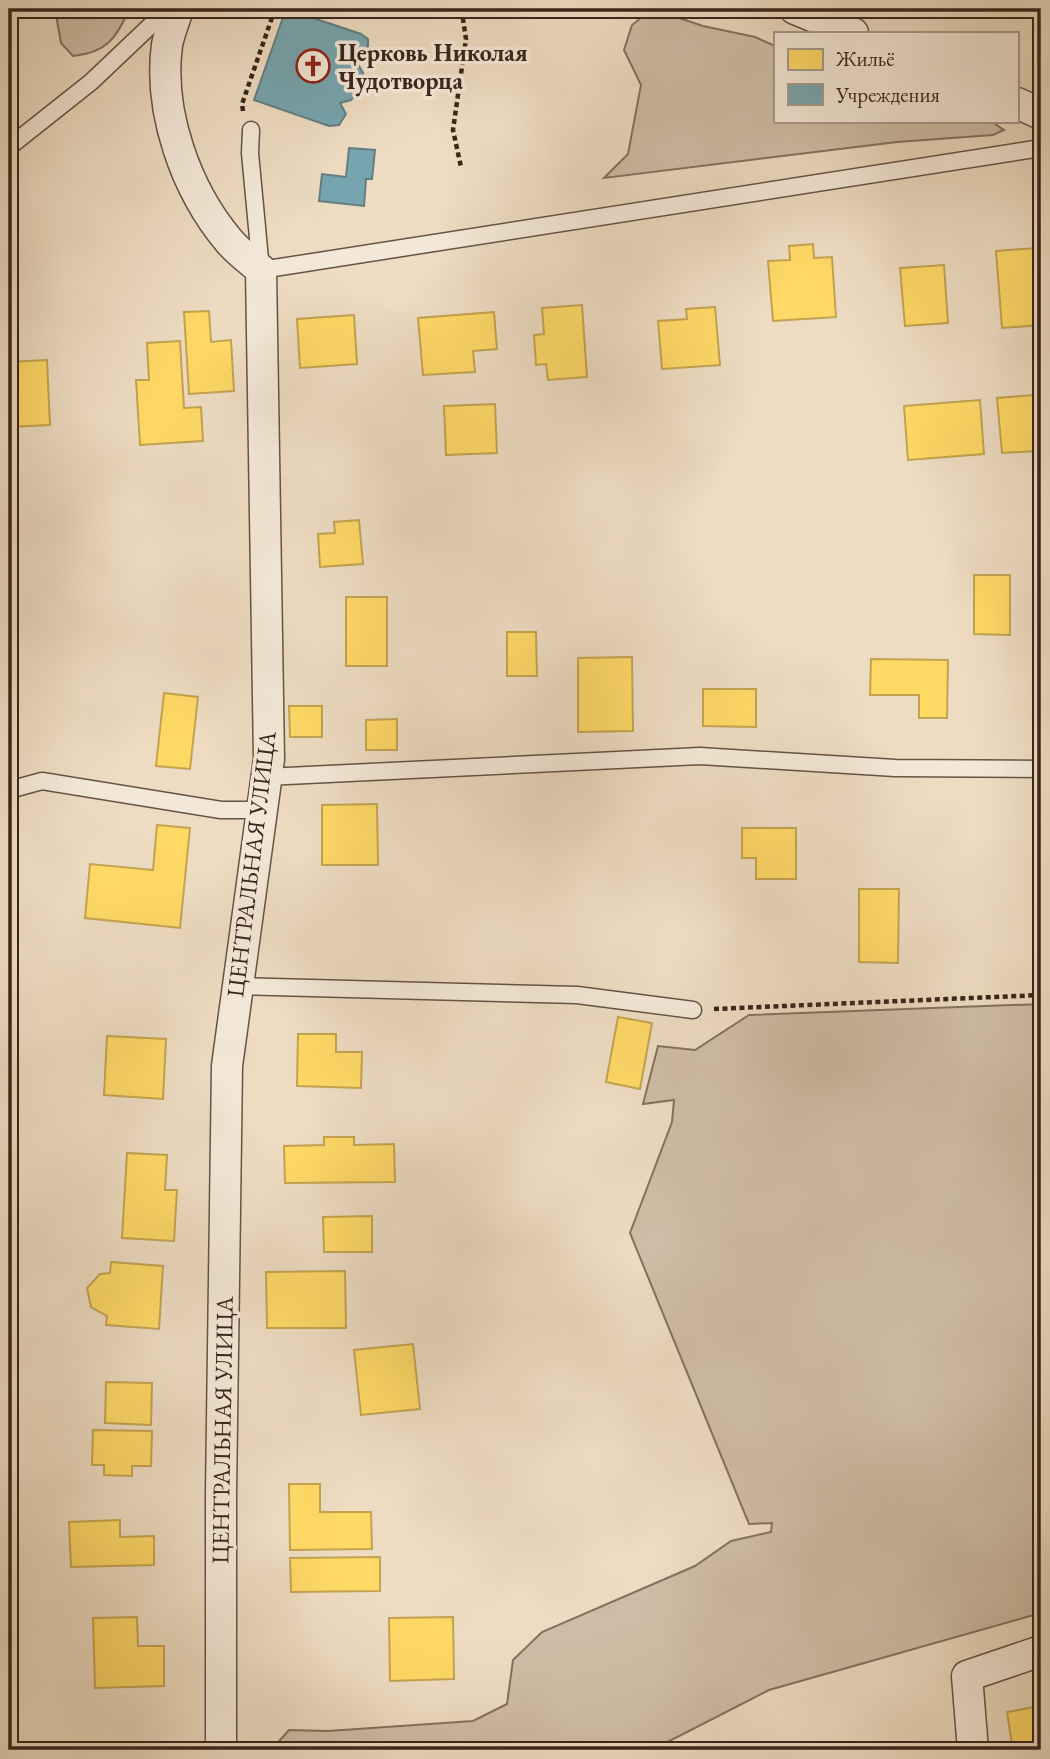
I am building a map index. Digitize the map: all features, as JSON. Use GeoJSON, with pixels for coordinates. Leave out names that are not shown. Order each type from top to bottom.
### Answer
{"type":"FeatureCollection","features":[{"type":"Feature","properties":{"kind":"street"},"geometry":{"type":"LineString","coordinates":[[178,9],[167,44],[167,78],[176,140],[196,193],[229,242],[261,270]]}},
{"type":"Feature","properties":{"kind":"street"},"geometry":{"type":"LineString","coordinates":[[795,9],[851,32]]}},
{"type":"Feature","properties":{"kind":"street"},"geometry":{"type":"LineString","coordinates":[[1018,103],[1041,114]]}},
{"type":"Feature","properties":{"kind":"street","name":"ЦЕНТРАЛЬНАЯ УЛИЦА"},"geometry":{"type":"LineString","coordinates":[[221,1750],[221,1493],[227,1066],[266,777],[261,270]]}},
{"type":"Feature","properties":{"kind":"street"},"geometry":{"type":"LineString","coordinates":[[973,1750],[967,1676],[1041,1651]]}},
{"type":"Feature","properties":{"kind":"lane"},"geometry":{"type":"LineString","coordinates":[[9,147],[92,82],[168,9]]}},
{"type":"Feature","properties":{"kind":"lane"},"geometry":{"type":"LineString","coordinates":[[251,130],[250,153],[261,270],[1041,148]]}},
{"type":"Feature","properties":{"kind":"lane"},"geometry":{"type":"LineString","coordinates":[[266,777],[700,756],[895,768],[1041,769]]}},
{"type":"Feature","properties":{"kind":"lane"},"geometry":{"type":"LineString","coordinates":[[9,790],[42,781],[221,810],[262,810]]}},
{"type":"Feature","properties":{"kind":"lane"},"geometry":{"type":"LineString","coordinates":[[238,986],[577,995],[693,1010]]}},
{"type":"Feature","properties":{"kind":"path"},"geometry":{"type":"LineString","coordinates":[[251,130],[244,121],[242,104],[275,9]]}},
{"type":"Feature","properties":{"kind":"path"},"geometry":{"type":"LineString","coordinates":[[442,9],[462,13],[466,39],[453,130],[461,167]]}},
{"type":"Feature","properties":{"kind":"path"},"geometry":{"type":"LineString","coordinates":[[693,1010],[1041,995]]}},
{"type":"Feature","properties":{"kind":"shaded area"},"geometry":{"type":"Polygon","coordinates":[[[55,9],[129,9],[120,28],[109,42],[94,51],[73,56],[61,43],[55,9]]]}},
{"type":"Feature","properties":{"kind":"shaded area"},"geometry":{"type":"Polygon","coordinates":[[[652,9],[703,26],[755,37],[774,46],[774,122],[992,122],[1004,130],[993,135],[897,142],[604,178],[628,154],[641,85],[624,50],[632,25],[652,9]]]}},
{"type":"Feature","properties":{"kind":"shaded area"},"geometry":{"type":"Polygon","coordinates":[[[1041,1004],[1041,1613],[769,1690],[654,1749],[271,1750],[289,1730],[328,1731],[473,1721],[507,1704],[513,1660],[542,1632],[695,1566],[731,1541],[771,1532],[772,1523],[749,1524],[630,1233],[672,1122],[674,1100],[643,1104],[658,1046],[695,1050],[749,1015],[1041,1004]]]}},
{"type":"Feature","properties":{"kind":"building: Жильё"},"geometry":{"type":"Polygon","coordinates":[[[813,244],[814,258],[832,257],[836,317],[773,321],[768,261],[790,260],[789,246],[813,244]]]}},
{"type":"Feature","properties":{"kind":"building: Жильё"},"geometry":{"type":"Polygon","coordinates":[[[1036,248],[1041,325],[1002,328],[996,251],[1036,248]]]}},
{"type":"Feature","properties":{"kind":"building: Жильё"},"geometry":{"type":"Polygon","coordinates":[[[944,265],[948,323],[905,326],[900,268],[944,265]]]}},
{"type":"Feature","properties":{"kind":"building: Жильё"},"geometry":{"type":"Polygon","coordinates":[[[582,305],[587,377],[548,380],[546,364],[536,365],[534,335],[544,334],[542,308],[582,305]]]}},
{"type":"Feature","properties":{"kind":"building: Жильё"},"geometry":{"type":"Polygon","coordinates":[[[715,307],[720,365],[662,369],[658,321],[687,319],[686,309],[715,307]]]}},
{"type":"Feature","properties":{"kind":"building: Жильё"},"geometry":{"type":"Polygon","coordinates":[[[209,311],[211,342],[231,340],[234,391],[189,394],[184,312],[209,311]]]}},
{"type":"Feature","properties":{"kind":"building: Жильё"},"geometry":{"type":"Polygon","coordinates":[[[494,312],[497,349],[473,351],[475,372],[423,375],[418,318],[494,312]]]}},
{"type":"Feature","properties":{"kind":"building: Жильё"},"geometry":{"type":"Polygon","coordinates":[[[354,315],[357,364],[300,368],[297,319],[354,315]]]}},
{"type":"Feature","properties":{"kind":"building: Жильё"},"geometry":{"type":"Polygon","coordinates":[[[180,341],[184,408],[201,407],[203,441],[140,445],[136,380],[149,380],[147,343],[180,341]]]}},
{"type":"Feature","properties":{"kind":"building: Жильё"},"geometry":{"type":"Polygon","coordinates":[[[47,360],[50,425],[9,427],[9,362],[47,360]]]}},
{"type":"Feature","properties":{"kind":"building: Жильё"},"geometry":{"type":"Polygon","coordinates":[[[1034,395],[1038,451],[1002,453],[997,398],[1034,395]]]}},
{"type":"Feature","properties":{"kind":"building: Жильё"},"geometry":{"type":"Polygon","coordinates":[[[980,400],[984,454],[908,460],[904,406],[980,400]]]}},
{"type":"Feature","properties":{"kind":"building: Жильё"},"geometry":{"type":"Polygon","coordinates":[[[495,404],[497,453],[446,455],[444,406],[495,404]]]}},
{"type":"Feature","properties":{"kind":"building: Жильё"},"geometry":{"type":"Polygon","coordinates":[[[359,520],[363,564],[320,567],[318,534],[335,533],[334,522],[359,520]]]}},
{"type":"Feature","properties":{"kind":"building: Жильё"},"geometry":{"type":"Polygon","coordinates":[[[974,575],[1010,575],[1010,635],[974,634],[974,575]]]}},
{"type":"Feature","properties":{"kind":"building: Жильё"},"geometry":{"type":"Polygon","coordinates":[[[346,597],[387,597],[387,666],[346,666],[346,597]]]}},
{"type":"Feature","properties":{"kind":"building: Жильё"},"geometry":{"type":"Polygon","coordinates":[[[507,632],[536,632],[537,676],[507,676],[507,632]]]}},
{"type":"Feature","properties":{"kind":"building: Жильё"},"geometry":{"type":"Polygon","coordinates":[[[632,657],[633,731],[578,732],[578,658],[632,657]]]}},
{"type":"Feature","properties":{"kind":"building: Жильё"},"geometry":{"type":"Polygon","coordinates":[[[871,659],[948,660],[947,718],[919,718],[919,695],[870,695],[871,659]]]}},
{"type":"Feature","properties":{"kind":"building: Жильё"},"geometry":{"type":"Polygon","coordinates":[[[703,689],[756,689],[756,727],[703,726],[703,689]]]}},
{"type":"Feature","properties":{"kind":"building: Жильё"},"geometry":{"type":"Polygon","coordinates":[[[164,693],[198,697],[190,769],[156,766],[164,693]]]}},
{"type":"Feature","properties":{"kind":"building: Жильё"},"geometry":{"type":"Polygon","coordinates":[[[289,706],[322,706],[322,737],[290,737],[289,706]]]}},
{"type":"Feature","properties":{"kind":"building: Жильё"},"geometry":{"type":"Polygon","coordinates":[[[397,719],[397,750],[366,750],[366,720],[397,719]]]}},
{"type":"Feature","properties":{"kind":"building: Жильё"},"geometry":{"type":"Polygon","coordinates":[[[377,804],[378,865],[322,865],[322,805],[377,804]]]}},
{"type":"Feature","properties":{"kind":"building: Жильё"},"geometry":{"type":"Polygon","coordinates":[[[157,825],[190,828],[180,928],[85,918],[90,864],[153,870],[157,825]]]}},
{"type":"Feature","properties":{"kind":"building: Жильё"},"geometry":{"type":"Polygon","coordinates":[[[742,828],[796,828],[796,879],[756,879],[756,858],[742,858],[742,828]]]}},
{"type":"Feature","properties":{"kind":"building: Жильё"},"geometry":{"type":"Polygon","coordinates":[[[859,889],[899,889],[898,963],[859,962],[859,889]]]}},
{"type":"Feature","properties":{"kind":"building: Жильё"},"geometry":{"type":"Polygon","coordinates":[[[618,1017],[652,1023],[640,1089],[606,1082],[618,1017]]]}},
{"type":"Feature","properties":{"kind":"building: Жильё"},"geometry":{"type":"Polygon","coordinates":[[[298,1034],[336,1034],[336,1052],[362,1052],[361,1088],[297,1086],[298,1034]]]}},
{"type":"Feature","properties":{"kind":"building: Жильё"},"geometry":{"type":"Polygon","coordinates":[[[107,1036],[166,1039],[163,1099],[104,1095],[107,1036]]]}},
{"type":"Feature","properties":{"kind":"building: Жильё"},"geometry":{"type":"Polygon","coordinates":[[[324,1137],[354,1137],[354,1145],[394,1144],[395,1182],[285,1183],[284,1146],[324,1145],[324,1137]]]}},
{"type":"Feature","properties":{"kind":"building: Жильё"},"geometry":{"type":"Polygon","coordinates":[[[127,1153],[167,1155],[165,1190],[177,1190],[174,1241],[122,1238],[127,1153]]]}},
{"type":"Feature","properties":{"kind":"building: Жильё"},"geometry":{"type":"Polygon","coordinates":[[[372,1216],[372,1252],[324,1252],[323,1217],[372,1216]]]}},
{"type":"Feature","properties":{"kind":"building: Жильё"},"geometry":{"type":"Polygon","coordinates":[[[111,1262],[163,1266],[159,1329],[106,1325],[107,1316],[91,1307],[87,1288],[100,1274],[110,1273],[111,1262]]]}},
{"type":"Feature","properties":{"kind":"building: Жильё"},"geometry":{"type":"Polygon","coordinates":[[[345,1271],[346,1328],[267,1328],[266,1272],[345,1271]]]}},
{"type":"Feature","properties":{"kind":"building: Жильё"},"geometry":{"type":"Polygon","coordinates":[[[413,1344],[420,1409],[361,1415],[354,1350],[413,1344]]]}},
{"type":"Feature","properties":{"kind":"building: Жильё"},"geometry":{"type":"Polygon","coordinates":[[[106,1382],[152,1383],[151,1425],[105,1423],[106,1382]]]}},
{"type":"Feature","properties":{"kind":"building: Жильё"},"geometry":{"type":"Polygon","coordinates":[[[93,1430],[152,1431],[151,1466],[132,1466],[132,1476],[104,1475],[104,1465],[92,1465],[93,1430]]]}},
{"type":"Feature","properties":{"kind":"building: Жильё"},"geometry":{"type":"Polygon","coordinates":[[[289,1484],[320,1484],[320,1512],[371,1512],[372,1549],[290,1550],[289,1484]]]}},
{"type":"Feature","properties":{"kind":"building: Жильё"},"geometry":{"type":"Polygon","coordinates":[[[120,1520],[120,1537],[154,1536],[154,1565],[71,1567],[69,1522],[120,1520]]]}},
{"type":"Feature","properties":{"kind":"building: Жильё"},"geometry":{"type":"Polygon","coordinates":[[[380,1557],[380,1591],[291,1592],[290,1558],[380,1557]]]}},
{"type":"Feature","properties":{"kind":"building: Жильё"},"geometry":{"type":"Polygon","coordinates":[[[137,1617],[138,1646],[164,1646],[164,1686],[95,1688],[93,1618],[137,1617]]]}},
{"type":"Feature","properties":{"kind":"building: Жильё"},"geometry":{"type":"Polygon","coordinates":[[[453,1617],[454,1679],[390,1681],[389,1618],[453,1617]]]}},
{"type":"Feature","properties":{"kind":"building: Жильё"},"geometry":{"type":"Polygon","coordinates":[[[1040,1706],[1041,1750],[1013,1750],[1007,1712],[1040,1706]]]}},
{"type":"Feature","properties":{"kind":"building: Учреждения","name":"Церковь Николая Чудотворца"},"geometry":{"type":"Polygon","coordinates":[[[286,9],[361,34],[368,39],[368,52],[355,59],[363,73],[362,86],[351,100],[340,103],[346,114],[339,125],[329,126],[254,100],[286,9]]]}},
{"type":"Feature","properties":{"kind":"building: Учреждения"},"geometry":{"type":"Polygon","coordinates":[[[349,148],[375,150],[372,179],[366,179],[364,206],[319,201],[322,174],[346,177],[349,148]]]}},
{"type":"Feature","properties":{"kind":"place","name":"Церковь Николая Чудотворца"},"geometry":{"type":"Point","coordinates":[313,66]}}]}
